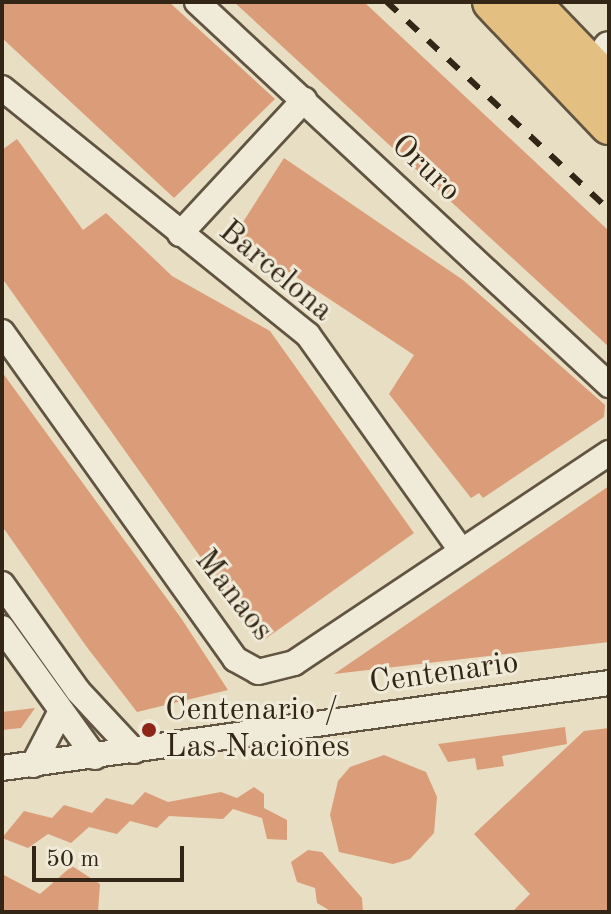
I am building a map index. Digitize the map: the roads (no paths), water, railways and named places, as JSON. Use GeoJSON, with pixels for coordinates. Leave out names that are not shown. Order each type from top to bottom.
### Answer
{"type":"FeatureCollection","features":[{"type":"Feature","properties":{"kind":"main road"},"geometry":{"type":"LineString","coordinates":[[492,2],[598,72]]}},
{"type":"Feature","properties":{"kind":"main road"},"geometry":{"type":"LineString","coordinates":[[530,2],[598,72],[609,125]]}},
{"type":"Feature","properties":{"kind":"street","name":"Oruro"},"geometry":{"type":"LineString","coordinates":[[197,2],[609,385]]}},
{"type":"Feature","properties":{"kind":"street","name":"Barcelona"},"geometry":{"type":"LineString","coordinates":[[2,89],[308,335],[460,549]]}},
{"type":"Feature","properties":{"kind":"street"},"geometry":{"type":"LineString","coordinates":[[180,234],[304,100]]}},
{"type":"Feature","properties":{"kind":"street","name":"Manaos"},"geometry":{"type":"LineString","coordinates":[[2,332],[245,668],[268,672],[294,663],[460,549],[609,453]]}},
{"type":"Feature","properties":{"kind":"street"},"geometry":{"type":"LineString","coordinates":[[2,584],[78,691],[134,751]]}},
{"type":"Feature","properties":{"kind":"street"},"geometry":{"type":"LineString","coordinates":[[2,628],[95,757]]}},
{"type":"Feature","properties":{"kind":"street","name":"Centenario"},"geometry":{"type":"LineString","coordinates":[[2,768],[609,683]]}},
{"type":"Feature","properties":{"kind":"street"},"geometry":{"type":"LineString","coordinates":[[33,765],[61,711]]}},
{"type":"Feature","properties":{"kind":"railway"},"geometry":{"type":"LineString","coordinates":[[387,2],[609,210]]}},
{"type":"Feature","properties":{"kind":"place","name":"Centenario / Las Naciones"},"geometry":{"type":"Point","coordinates":[149,730]}}]}
